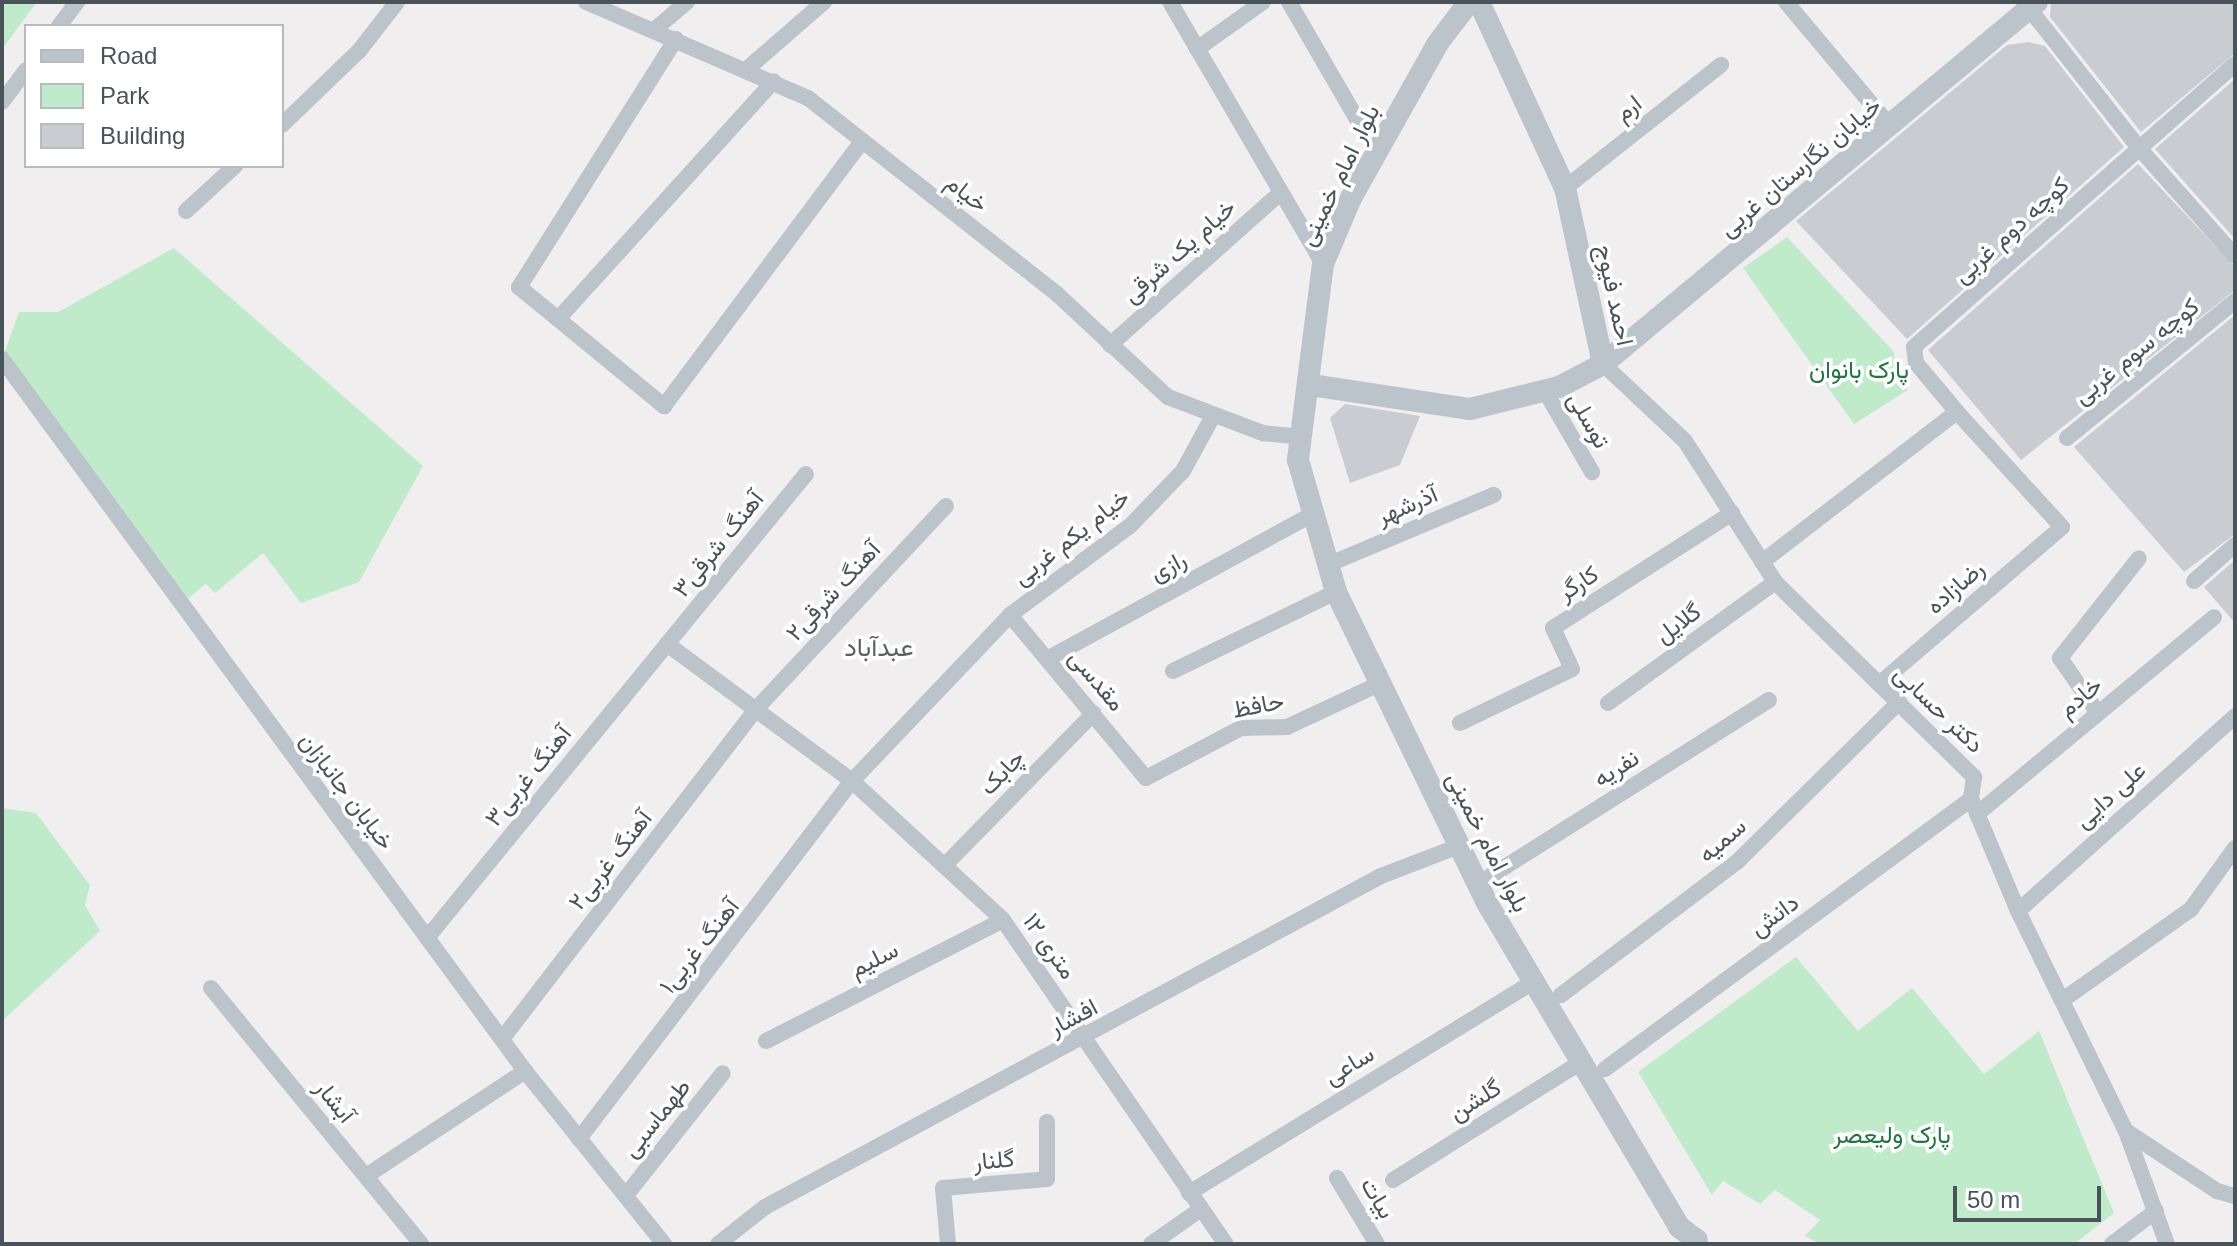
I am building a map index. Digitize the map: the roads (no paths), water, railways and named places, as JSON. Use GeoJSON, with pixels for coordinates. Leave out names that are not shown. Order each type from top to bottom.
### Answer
{"type":"FeatureCollection","features":[{"type":"Feature","properties":{"kind":"street"},"geometry":{"type":"LineString","coordinates":[[60,24],[77,2]]}},
{"type":"Feature","properties":{"kind":"street"},"geometry":{"type":"LineString","coordinates":[[284,123],[359,51],[397,2]]}},
{"type":"Feature","properties":{"kind":"street"},"geometry":{"type":"LineString","coordinates":[[654,30],[687,2]]}},
{"type":"Feature","properties":{"kind":"street"},"geometry":{"type":"LineString","coordinates":[[748,68],[824,2]]}},
{"type":"Feature","properties":{"kind":"street"},"geometry":{"type":"LineString","coordinates":[[1170,2],[1279,194],[1323,264]]}},
{"type":"Feature","properties":{"kind":"street"},"geometry":{"type":"LineString","coordinates":[[1197,49],[1263,2]]}},
{"type":"Feature","properties":{"kind":"street"},"geometry":{"type":"LineString","coordinates":[[1289,2],[1362,128]]}},
{"type":"Feature","properties":{"kind":"street","name":"بلوار امام خمینی"},"geometry":{"type":"LineString","coordinates":[[1469,2],[1438,43],[1351,198],[1323,264],[1311,385],[1298,460],[1311,515],[1336,592],[1459,846],[1679,1227],[1700,1243]]}},
{"type":"Feature","properties":{"kind":"street","name":"احمد فیوج"},"geometry":{"type":"LineString","coordinates":[[1311,385],[1470,409],[1545,391],[1603,364],[1565,188],[1479,2]]}},
{"type":"Feature","properties":{"kind":"street"},"geometry":{"type":"LineString","coordinates":[[1786,2],[1890,126]]}},
{"type":"Feature","properties":{"kind":"street","name":"خیام"},"geometry":{"type":"LineString","coordinates":[[594,3],[748,68],[808,98],[1057,294],[1168,397],[1263,433],[1302,437]]}},
{"type":"Feature","properties":{"kind":"street"},"geometry":{"type":"LineString","coordinates":[[2030,4],[2139,148],[2235,256]]}},
{"type":"Feature","properties":{"kind":"street","name":"خیابان نگارستان غربی"},"geometry":{"type":"LineString","coordinates":[[1603,364],[1890,126],[2030,4]]}},
{"type":"Feature","properties":{"kind":"street"},"geometry":{"type":"LineString","coordinates":[[676,39],[519,287],[664,406],[862,141]]}},
{"type":"Feature","properties":{"kind":"street","name":"کوچه دوم غربی"},"geometry":{"type":"LineString","coordinates":[[1957,412],[1916,363],[1914,347],[2235,64]]}},
{"type":"Feature","properties":{"kind":"street","name":"ارم"},"geometry":{"type":"LineString","coordinates":[[1565,188],[1721,65]]}},
{"type":"Feature","properties":{"kind":"street"},"geometry":{"type":"LineString","coordinates":[[2,102],[24,73]]}},
{"type":"Feature","properties":{"kind":"street"},"geometry":{"type":"LineString","coordinates":[[558,319],[774,81]]}},
{"type":"Feature","properties":{"kind":"street"},"geometry":{"type":"LineString","coordinates":[[186,211],[233,168]]}},
{"type":"Feature","properties":{"kind":"street","name":"خیام یک شرقی"},"geometry":{"type":"LineString","coordinates":[[1110,345],[1279,194]]}},
{"type":"Feature","properties":{"kind":"street","name":"کوچه سوم غربی"},"geometry":{"type":"LineString","coordinates":[[2067,438],[2235,301]]}},
{"type":"Feature","properties":{"kind":"street","name":"خیابان جانبازان"},"geometry":{"type":"LineString","coordinates":[[2,359],[525,1071],[627,1194],[664,1244]]}},
{"type":"Feature","properties":{"kind":"street","name":"دکتر حسابی"},"geometry":{"type":"LineString","coordinates":[[1603,364],[1685,441],[1775,582],[1974,777],[1974,807],[2018,911],[2064,999],[2126,1131],[2167,1244]]}},
{"type":"Feature","properties":{"kind":"street","name":"توسلی"},"geometry":{"type":"LineString","coordinates":[[1545,391],[1592,472]]}},
{"type":"Feature","properties":{"kind":"street"},"geometry":{"type":"LineString","coordinates":[[1762,562],[1957,412]]}},
{"type":"Feature","properties":{"kind":"street","name":"رضازاده"},"geometry":{"type":"LineString","coordinates":[[1879,684],[2062,527],[1957,412]]}},
{"type":"Feature","properties":{"kind":"street","name":"خیام یکم غربی"},"geometry":{"type":"LineString","coordinates":[[852,781],[1010,615],[1130,526],[1183,471],[1213,416]]}},
{"type":"Feature","properties":{"kind":"street","name":"بلوار امام خمینی"},"geometry":{"type":"LineString","coordinates":[[1302,437],[1339,560],[1489,877],[1693,1221],[1700,1243]]}},
{"type":"Feature","properties":{"kind":"street","name":"آهنگ شرقی۳"},"geometry":{"type":"LineString","coordinates":[[667,644],[806,474]]}},
{"type":"Feature","properties":{"kind":"street","name":"آذرشهر"},"geometry":{"type":"LineString","coordinates":[[1339,560],[1494,495]]}},
{"type":"Feature","properties":{"kind":"street","name":"آهنگ شرقی۲"},"geometry":{"type":"LineString","coordinates":[[756,709],[946,506]]}},
{"type":"Feature","properties":{"kind":"street","name":"کارگر"},"geometry":{"type":"LineString","coordinates":[[1460,723],[1572,669],[1553,628],[1732,513]]}},
{"type":"Feature","properties":{"kind":"street","name":"رازی"},"geometry":{"type":"LineString","coordinates":[[1047,659],[1311,515]]}},
{"type":"Feature","properties":{"kind":"street"},"geometry":{"type":"LineString","coordinates":[[2194,581],[2235,545]]}},
{"type":"Feature","properties":{"kind":"street"},"geometry":{"type":"LineString","coordinates":[[2098,713],[2060,658],[2139,558]]}},
{"type":"Feature","properties":{"kind":"street","name":"گلایل"},"geometry":{"type":"LineString","coordinates":[[1608,703],[1775,582]]}},
{"type":"Feature","properties":{"kind":"street"},"geometry":{"type":"LineString","coordinates":[[1173,671],[1336,592]]}},
{"type":"Feature","properties":{"kind":"street","name":"مقدسی"},"geometry":{"type":"LineString","coordinates":[[1010,615],[1146,778]]}},
{"type":"Feature","properties":{"kind":"street","name":"خادم"},"geometry":{"type":"LineString","coordinates":[[1974,807],[2098,713],[2214,617]]}},
{"type":"Feature","properties":{"kind":"street","name":"آهنگ غربی۳"},"geometry":{"type":"LineString","coordinates":[[427,938],[667,644]]}},
{"type":"Feature","properties":{"kind":"street","name":"۱۲ متری"},"geometry":{"type":"LineString","coordinates":[[667,644],[852,781],[946,864],[1003,920],[1226,1244]]}},
{"type":"Feature","properties":{"kind":"street","name":"حافظ"},"geometry":{"type":"LineString","coordinates":[[1146,778],[1241,728],[1287,727],[1381,683]]}},
{"type":"Feature","properties":{"kind":"street","name":"نفریه"},"geometry":{"type":"LineString","coordinates":[[1489,877],[1769,700]]}},
{"type":"Feature","properties":{"kind":"street","name":"سمیه"},"geometry":{"type":"LineString","coordinates":[[1561,995],[1737,862],[1899,702]]}},
{"type":"Feature","properties":{"kind":"street","name":"آهنگ غربی۲"},"geometry":{"type":"LineString","coordinates":[[502,1039],[756,709]]}},
{"type":"Feature","properties":{"kind":"street","name":"چابک"},"geometry":{"type":"LineString","coordinates":[[946,864],[1094,713]]}},
{"type":"Feature","properties":{"kind":"street","name":"علی دایی"},"geometry":{"type":"LineString","coordinates":[[2018,911],[2235,716]]}},
{"type":"Feature","properties":{"kind":"street","name":"آهنگ غربی۱"},"geometry":{"type":"LineString","coordinates":[[579,1139],[852,781]]}},
{"type":"Feature","properties":{"kind":"street","name":"دانش"},"geometry":{"type":"LineString","coordinates":[[1605,1069],[1974,807]]}},
{"type":"Feature","properties":{"kind":"street","name":"افشار"},"geometry":{"type":"LineString","coordinates":[[718,1244],[765,1207],[1085,1038],[1381,876],[1459,846]]}},
{"type":"Feature","properties":{"kind":"street"},"geometry":{"type":"LineString","coordinates":[[2064,999],[2191,909],[2235,848]]}},
{"type":"Feature","properties":{"kind":"street","name":"سلیم"},"geometry":{"type":"LineString","coordinates":[[766,1041],[1003,920]]}},
{"type":"Feature","properties":{"kind":"street","name":"ساعی"},"geometry":{"type":"LineString","coordinates":[[1189,1193],[1535,981]]}},
{"type":"Feature","properties":{"kind":"street","name":"آبشار"},"geometry":{"type":"LineString","coordinates":[[211,988],[421,1244]]}},
{"type":"Feature","properties":{"kind":"street","name":"گلشن"},"geometry":{"type":"LineString","coordinates":[[1393,1180],[1583,1061]]}},
{"type":"Feature","properties":{"kind":"street"},"geometry":{"type":"LineString","coordinates":[[366,1176],[525,1071]]}},
{"type":"Feature","properties":{"kind":"street","name":"طهماسبی"},"geometry":{"type":"LineString","coordinates":[[627,1194],[723,1073]]}},
{"type":"Feature","properties":{"kind":"street","name":"گلنار"},"geometry":{"type":"LineString","coordinates":[[948,1244],[943,1188],[1047,1179],[1047,1122]]}},
{"type":"Feature","properties":{"kind":"street"},"geometry":{"type":"LineString","coordinates":[[2126,1131],[2217,1191],[2235,1196]]}},
{"type":"Feature","properties":{"kind":"street","name":"بیات"},"geometry":{"type":"LineString","coordinates":[[1337,1178],[1377,1244]]}},
{"type":"Feature","properties":{"kind":"street"},"geometry":{"type":"LineString","coordinates":[[1151,1244],[1201,1209]]}},
{"type":"Feature","properties":{"kind":"street"},"geometry":{"type":"LineString","coordinates":[[2112,1244],[2156,1211]]}},
{"type":"Feature","properties":{"kind":"district","name":"عبدآباد"},"geometry":{"type":"Point","coordinates":[879,648]}},
{"type":"Feature","properties":{"kind":"park label","name":"پارک بانوان"},"geometry":{"type":"Point","coordinates":[1859,370]}},
{"type":"Feature","properties":{"kind":"park label","name":"پارک ولیعصر"},"geometry":{"type":"Point","coordinates":[1892,1135]}}]}
